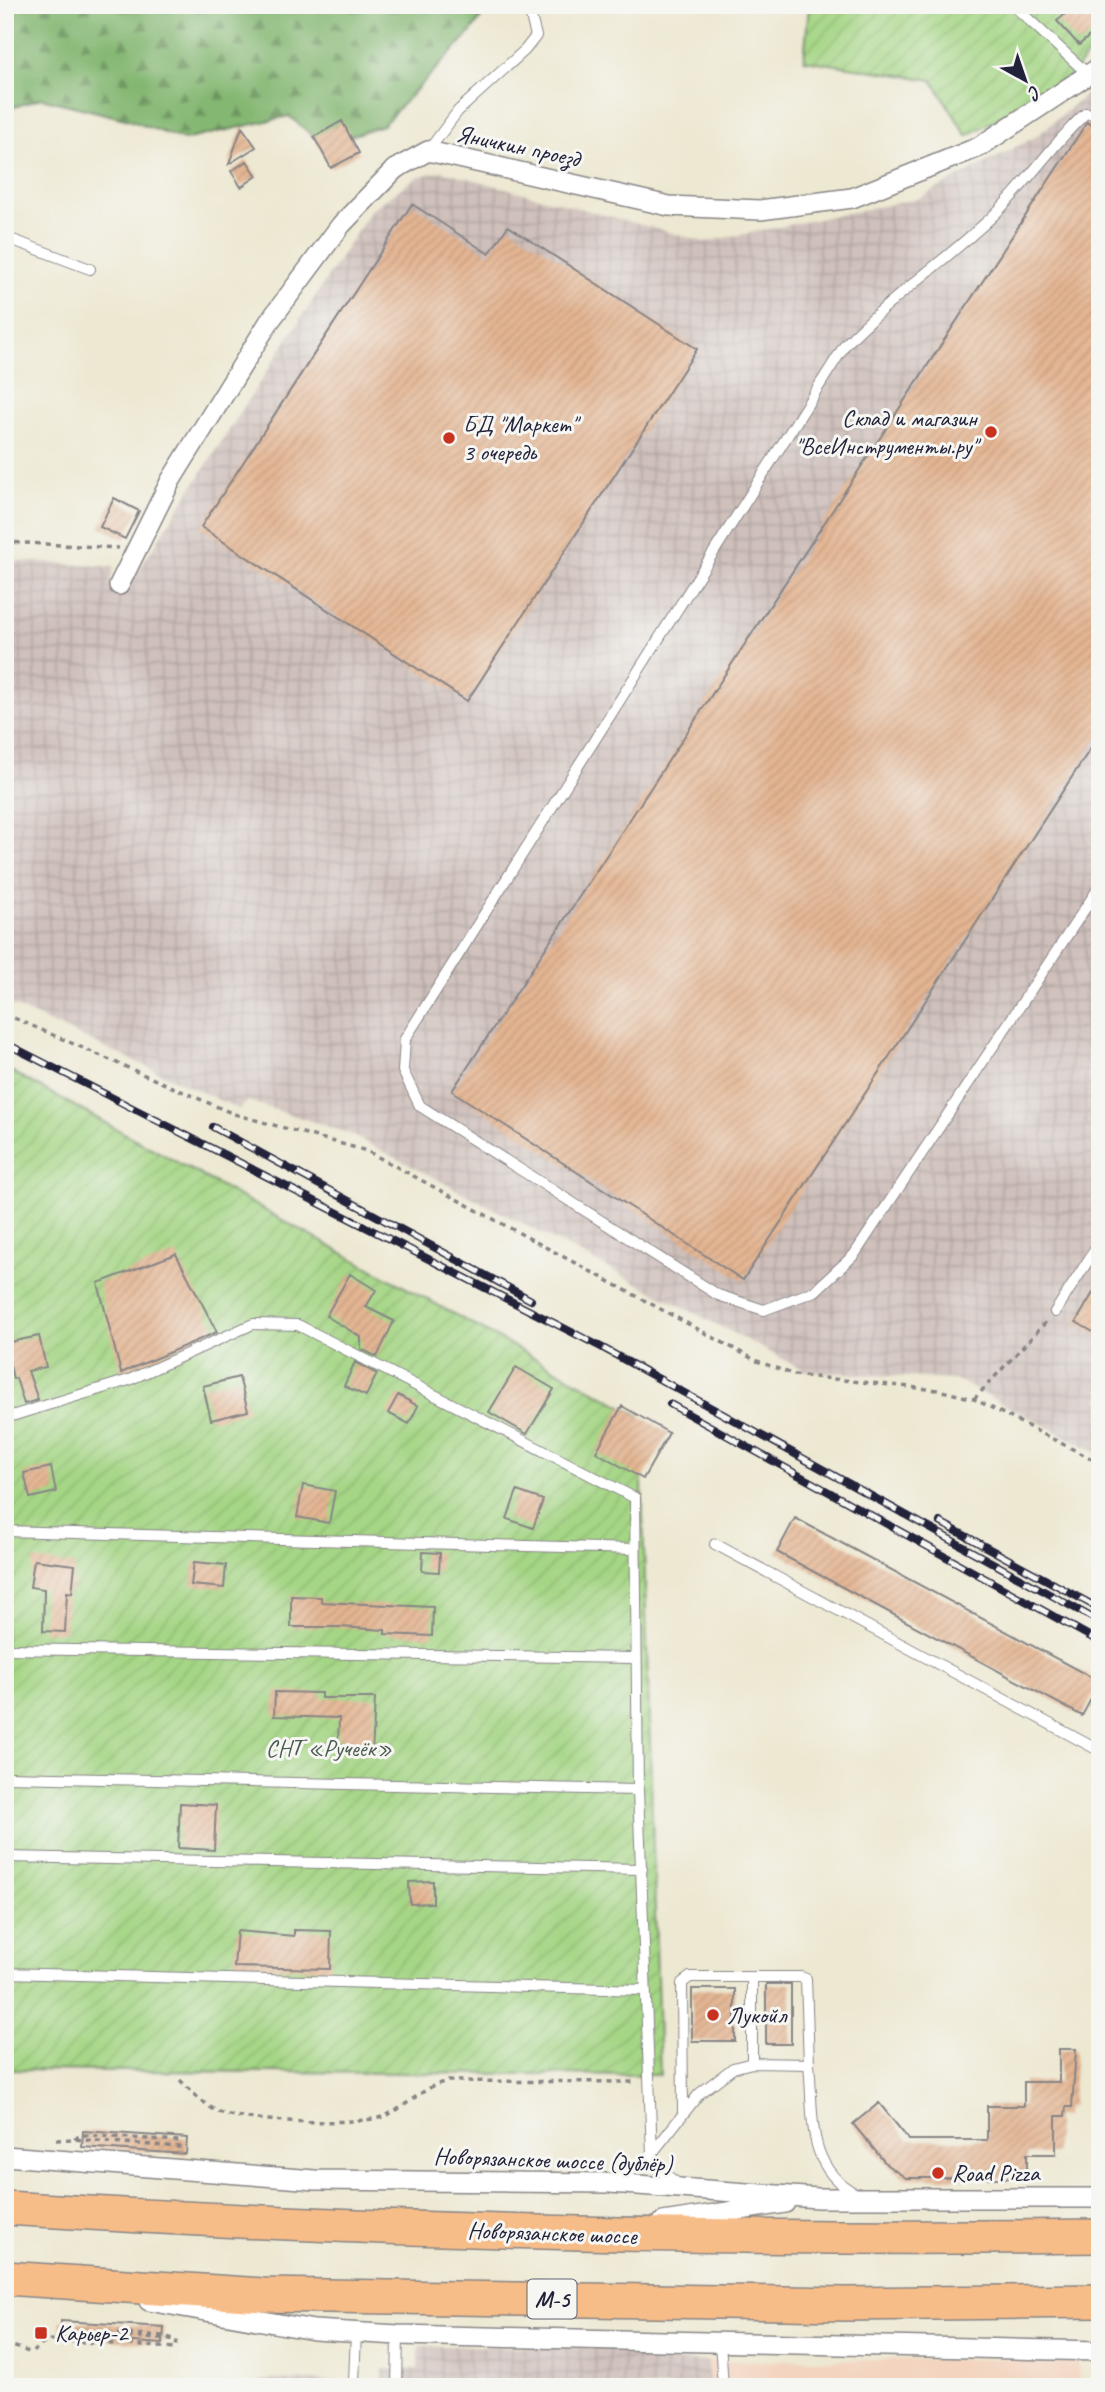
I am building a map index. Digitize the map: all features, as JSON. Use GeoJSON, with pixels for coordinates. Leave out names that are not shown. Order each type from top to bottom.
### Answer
{"type":"FeatureCollection","features":[{"type":"Feature","properties":{"kind":"highway","name":"Новорязанское шоссе"},"geometry":{"type":"LineString","coordinates":[[5,2208],[315,2225],[586,2234],[871,2239],[1100,2236]]}},
{"type":"Feature","properties":{"kind":"highway","name":"М-5"},"geometry":{"type":"LineString","coordinates":[[5,2278],[263,2295],[846,2304],[1100,2301]]}},
{"type":"Feature","properties":{"kind":"street","name":"Яничкин проезд"},"geometry":{"type":"LineString","coordinates":[[119,585],[135,549],[184,458],[269,322],[341,225],[395,169],[428,151],[669,206],[760,210],[852,198],[979,147],[1095,71]]}},
{"type":"Feature","properties":{"kind":"street","name":"Новорязанское шоссе (дублёр)"},"geometry":{"type":"LineString","coordinates":[[5,2156],[315,2180],[610,2183],[818,2198],[1100,2198]]}},
{"type":"Feature","properties":{"kind":"street"},"geometry":{"type":"LineString","coordinates":[[586,2234],[818,2198]]}},
{"type":"Feature","properties":{"kind":"street"},"geometry":{"type":"LineString","coordinates":[[5,2201],[48,2211]]}},
{"type":"Feature","properties":{"kind":"street"},"geometry":{"type":"LineString","coordinates":[[69,2284],[314,2330],[397,2335],[1100,2351]]}},
{"type":"Feature","properties":{"kind":"lane"},"geometry":{"type":"LineString","coordinates":[[428,151],[458,111],[525,50],[536,36],[528,5]]}},
{"type":"Feature","properties":{"kind":"lane"},"geometry":{"type":"LineString","coordinates":[[1013,5],[1095,71]]}},
{"type":"Feature","properties":{"kind":"lane"},"geometry":{"type":"LineString","coordinates":[[1100,114],[1086,113],[1065,131],[996,214],[865,324],[845,345],[405,1039],[403,1071],[421,1106],[718,1295],[764,1310],[815,1292],[854,1255],[1100,886]]}},
{"type":"Feature","properties":{"kind":"lane"},"geometry":{"type":"LineString","coordinates":[[5,237],[90,269]]}},
{"type":"Feature","properties":{"kind":"lane"},"geometry":{"type":"LineString","coordinates":[[1055,1311],[1100,1242]]}},
{"type":"Feature","properties":{"kind":"lane"},"geometry":{"type":"LineString","coordinates":[[5,1418],[129,1380],[253,1324],[298,1325],[635,1499],[638,1790],[652,2154],[662,2173],[696,2189]]}},
{"type":"Feature","properties":{"kind":"lane"},"geometry":{"type":"LineString","coordinates":[[5,1531],[635,1549]]}},
{"type":"Feature","properties":{"kind":"lane"},"geometry":{"type":"LineString","coordinates":[[715,1544],[1100,1751]]}},
{"type":"Feature","properties":{"kind":"lane"},"geometry":{"type":"LineString","coordinates":[[5,1649],[635,1658]]}},
{"type":"Feature","properties":{"kind":"lane"},"geometry":{"type":"LineString","coordinates":[[5,1777],[638,1790]]}},
{"type":"Feature","properties":{"kind":"lane"},"geometry":{"type":"LineString","coordinates":[[5,1857],[642,1869]]}},
{"type":"Feature","properties":{"kind":"lane"},"geometry":{"type":"LineString","coordinates":[[5,1973],[645,1990]]}},
{"type":"Feature","properties":{"kind":"lane"},"geometry":{"type":"LineString","coordinates":[[683,2112],[682,1983],[690,1977],[806,1979],[809,2064],[816,2145],[824,2169],[837,2184],[866,2199]]}},
{"type":"Feature","properties":{"kind":"lane"},"geometry":{"type":"LineString","coordinates":[[752,1977],[752,2063]]}},
{"type":"Feature","properties":{"kind":"lane"},"geometry":{"type":"LineString","coordinates":[[610,2183],[629,2174],[652,2154],[683,2112],[717,2078],[733,2068],[752,2063],[809,2064]]}},
{"type":"Feature","properties":{"kind":"lane"},"geometry":{"type":"LineString","coordinates":[[354,2382],[356,2332]]}},
{"type":"Feature","properties":{"kind":"lane"},"geometry":{"type":"LineString","coordinates":[[397,2335],[397,2387]]}},
{"type":"Feature","properties":{"kind":"lane"},"geometry":{"type":"LineString","coordinates":[[720,2341],[723,2387]]}},
{"type":"Feature","properties":{"kind":"path"},"geometry":{"type":"LineString","coordinates":[[5,15],[18,5]]}},
{"type":"Feature","properties":{"kind":"path"},"geometry":{"type":"LineString","coordinates":[[5,542],[135,549]]}},
{"type":"Feature","properties":{"kind":"path"},"geometry":{"type":"LineString","coordinates":[[5,1014],[234,1114],[367,1151],[757,1361],[795,1375],[938,1390],[974,1399],[1100,1463]]}},
{"type":"Feature","properties":{"kind":"path"},"geometry":{"type":"LineString","coordinates":[[974,1399],[1055,1311]]}},
{"type":"Feature","properties":{"kind":"path"},"geometry":{"type":"LineString","coordinates":[[180,2080],[218,2112],[262,2120],[372,2120],[398,2109],[431,2085],[447,2081],[648,2082]]}},
{"type":"Feature","properties":{"kind":"path"},"geometry":{"type":"LineString","coordinates":[[72,2139],[83,2135],[179,2141],[179,2147],[83,2140]]}},
{"type":"Feature","properties":{"kind":"path"},"geometry":{"type":"LineString","coordinates":[[66,2330],[163,2336],[177,2340],[67,2333],[66,2330]]}},
{"type":"Feature","properties":{"kind":"path"},"geometry":{"type":"LineString","coordinates":[[5,2343],[31,2353],[48,2340],[176,2348],[177,2340]]}},
{"type":"Feature","properties":{"kind":"shaded area"},"geometry":{"type":"Polygon","coordinates":[[[1100,82],[1100,1454],[957,1380],[806,1371],[348,1133],[248,1101],[239,1109],[5,1002],[5,560],[114,567],[110,582],[129,585],[371,210],[417,177],[442,171],[705,242],[917,199],[1037,136],[1100,82]]]}},
{"type":"Feature","properties":{"kind":"shaded area"},"geometry":{"type":"Polygon","coordinates":[[[419,2346],[650,2347],[650,2362],[707,2361],[708,2383],[695,2387],[261,2387],[261,2380],[382,2382],[382,2369],[418,2369],[419,2346]]]}},
{"type":"Feature","properties":{"kind":"shaded area"},"geometry":{"type":"Polygon","coordinates":[[[1078,2358],[1080,2387],[695,2387],[695,2384],[708,2382],[707,2361],[1078,2358]]]}},
{"type":"Feature","properties":{"kind":"green space"},"geometry":{"type":"Polygon","coordinates":[[[5,5],[485,5],[488,8],[470,33],[383,125],[324,145],[289,116],[184,140],[129,120],[41,98],[5,110],[5,5]]]}},
{"type":"Feature","properties":{"kind":"green space"},"geometry":{"type":"Polygon","coordinates":[[[809,5],[1100,5],[1100,41],[1069,77],[967,136],[932,80],[804,60],[809,5]]]}},
{"type":"Feature","properties":{"kind":"green space","name":"СНТ «Ручеёк»"},"geometry":{"type":"Polygon","coordinates":[[[5,1068],[640,1416],[660,2075],[5,2070],[5,1068]]]}},
{"type":"Feature","properties":{"kind":"building"},"geometry":{"type":"Polygon","coordinates":[[[1075,5],[1090,5],[1100,16],[1100,27],[1079,45],[1057,21],[1075,5]]]}},
{"type":"Feature","properties":{"kind":"building"},"geometry":{"type":"Polygon","coordinates":[[[342,121],[359,153],[331,168],[314,137],[342,121]]]}},
{"type":"Feature","properties":{"kind":"building","name":"Склад и магазин \"ВсеИнструменты.ру\""},"geometry":{"type":"Polygon","coordinates":[[[1087,122],[1100,131],[1100,734],[743,1280],[452,1091],[1087,122]]]}},
{"type":"Feature","properties":{"kind":"building"},"geometry":{"type":"Polygon","coordinates":[[[242,127],[256,147],[229,164],[242,127]]]}},
{"type":"Feature","properties":{"kind":"building"},"geometry":{"type":"Polygon","coordinates":[[[247,161],[257,176],[241,187],[231,171],[247,161]]]}},
{"type":"Feature","properties":{"kind":"building","name":"БД \"Маркет\" 3 очередь"},"geometry":{"type":"Polygon","coordinates":[[[412,204],[489,254],[508,226],[697,349],[467,701],[201,527],[412,204]]]}},
{"type":"Feature","properties":{"kind":"building"},"geometry":{"type":"Polygon","coordinates":[[[114,498],[139,511],[125,539],[100,527],[114,498]]]}},
{"type":"Feature","properties":{"kind":"building"},"geometry":{"type":"Polygon","coordinates":[[[176,1254],[217,1332],[121,1373],[98,1283],[176,1254]]]}},
{"type":"Feature","properties":{"kind":"building"},"geometry":{"type":"Polygon","coordinates":[[[350,1274],[376,1290],[366,1307],[394,1321],[377,1357],[361,1349],[361,1337],[326,1316],[350,1274]]]}},
{"type":"Feature","properties":{"kind":"building"},"geometry":{"type":"Polygon","coordinates":[[[1100,1281],[1100,1336],[1076,1322],[1100,1281]]]}},
{"type":"Feature","properties":{"kind":"building"},"geometry":{"type":"Polygon","coordinates":[[[39,1336],[46,1367],[28,1371],[38,1400],[24,1404],[16,1378],[13,1379],[5,1343],[39,1336]]]}},
{"type":"Feature","properties":{"kind":"building"},"geometry":{"type":"Polygon","coordinates":[[[355,1362],[377,1374],[366,1396],[344,1386],[355,1362]]]}},
{"type":"Feature","properties":{"kind":"building"},"geometry":{"type":"Polygon","coordinates":[[[516,1367],[554,1389],[527,1434],[489,1412],[516,1367]]]}},
{"type":"Feature","properties":{"kind":"building"},"geometry":{"type":"Polygon","coordinates":[[[239,1377],[248,1411],[211,1420],[203,1386],[239,1377]]]}},
{"type":"Feature","properties":{"kind":"building"},"geometry":{"type":"Polygon","coordinates":[[[398,1395],[418,1406],[409,1424],[388,1413],[398,1395]]]}},
{"type":"Feature","properties":{"kind":"building"},"geometry":{"type":"Polygon","coordinates":[[[622,1406],[669,1433],[643,1479],[596,1452],[622,1406]]]}},
{"type":"Feature","properties":{"kind":"building"},"geometry":{"type":"Polygon","coordinates":[[[51,1467],[56,1492],[30,1498],[24,1473],[51,1467]]]}},
{"type":"Feature","properties":{"kind":"building"},"geometry":{"type":"Polygon","coordinates":[[[303,1485],[335,1491],[329,1523],[297,1517],[303,1485]]]}},
{"type":"Feature","properties":{"kind":"building"},"geometry":{"type":"Polygon","coordinates":[[[517,1491],[543,1500],[533,1528],[507,1519],[517,1491]]]}},
{"type":"Feature","properties":{"kind":"building"},"geometry":{"type":"Polygon","coordinates":[[[795,1518],[1100,1682],[1082,1716],[777,1552],[795,1518]]]}},
{"type":"Feature","properties":{"kind":"building"},"geometry":{"type":"Polygon","coordinates":[[[423,1552],[440,1553],[439,1572],[422,1571],[423,1552]]]}},
{"type":"Feature","properties":{"kind":"building"},"geometry":{"type":"Polygon","coordinates":[[[34,1560],[75,1565],[72,1593],[67,1592],[65,1632],[43,1631],[44,1589],[30,1587],[34,1560]]]}},
{"type":"Feature","properties":{"kind":"building"},"geometry":{"type":"Polygon","coordinates":[[[194,1562],[226,1565],[224,1588],[191,1585],[194,1562]]]}},
{"type":"Feature","properties":{"kind":"building"},"geometry":{"type":"Polygon","coordinates":[[[291,1596],[321,1597],[321,1602],[433,1607],[432,1636],[385,1634],[385,1630],[340,1627],[291,1627],[291,1596]]]}},
{"type":"Feature","properties":{"kind":"building"},"geometry":{"type":"Polygon","coordinates":[[[275,1692],[321,1693],[321,1698],[375,1698],[372,1754],[342,1753],[342,1744],[338,1744],[339,1718],[274,1716],[275,1692]]]}},
{"type":"Feature","properties":{"kind":"building"},"geometry":{"type":"Polygon","coordinates":[[[180,1803],[216,1805],[214,1850],[178,1848],[180,1803]]]}},
{"type":"Feature","properties":{"kind":"building"},"geometry":{"type":"Polygon","coordinates":[[[433,1881],[433,1903],[410,1904],[409,1882],[433,1881]]]}},
{"type":"Feature","properties":{"kind":"building"},"geometry":{"type":"Polygon","coordinates":[[[294,1930],[331,1931],[330,1969],[234,1967],[237,1931],[294,1936],[294,1930]]]}},
{"type":"Feature","properties":{"kind":"building"},"geometry":{"type":"Polygon","coordinates":[[[766,1984],[791,1984],[791,2044],[766,2044],[766,1984]]]}},
{"type":"Feature","properties":{"kind":"building","name":"Лукойл"},"geometry":{"type":"Polygon","coordinates":[[[692,1989],[735,1989],[735,2041],[692,2041],[692,1989]]]}},
{"type":"Feature","properties":{"kind":"building"},"geometry":{"type":"Polygon","coordinates":[[[1059,2049],[1076,2049],[1072,2107],[1066,2107],[1065,2116],[1056,2116],[1056,2154],[1027,2154],[1027,2178],[906,2178],[887,2165],[853,2124],[879,2103],[909,2140],[987,2140],[987,2106],[1024,2106],[1024,2082],[1059,2082],[1059,2049]]]}},
{"type":"Feature","properties":{"kind":"building"},"geometry":{"type":"Polygon","coordinates":[[[83,2131],[187,2138],[186,2154],[82,2147],[83,2131]]]}},
{"type":"Feature","properties":{"kind":"building"},"geometry":{"type":"Polygon","coordinates":[[[61,2321],[164,2327],[163,2344],[60,2337],[61,2321]]]}},
{"type":"Feature","properties":{"kind":"railway"},"geometry":{"type":"LineString","coordinates":[[5,1043],[601,1347],[1100,1622]]}},
{"type":"Feature","properties":{"kind":"railway"},"geometry":{"type":"LineString","coordinates":[[213,1127],[531,1300]]}},
{"type":"Feature","properties":{"kind":"railway"},"geometry":{"type":"LineString","coordinates":[[670,1404],[1100,1642]]}},
{"type":"Feature","properties":{"kind":"railway"},"geometry":{"type":"LineString","coordinates":[[940,1522],[1100,1609]]}},
{"type":"Feature","properties":{"kind":"place","name":"Склад и магазин \"ВсеИнструменты.ру\""},"geometry":{"type":"Point","coordinates":[991,432]}},
{"type":"Feature","properties":{"kind":"place","name":"БД \"Маркет\" 3 очередь"},"geometry":{"type":"Point","coordinates":[449,438]}},
{"type":"Feature","properties":{"kind":"place","name":"Лукойл"},"geometry":{"type":"Point","coordinates":[713,2015]}},
{"type":"Feature","properties":{"kind":"place","name":"Road Pizza"},"geometry":{"type":"Point","coordinates":[938,2173]}},
{"type":"Feature","properties":{"kind":"place","name":"Карьер-2"},"geometry":{"type":"Point","coordinates":[41,2333]}}]}
